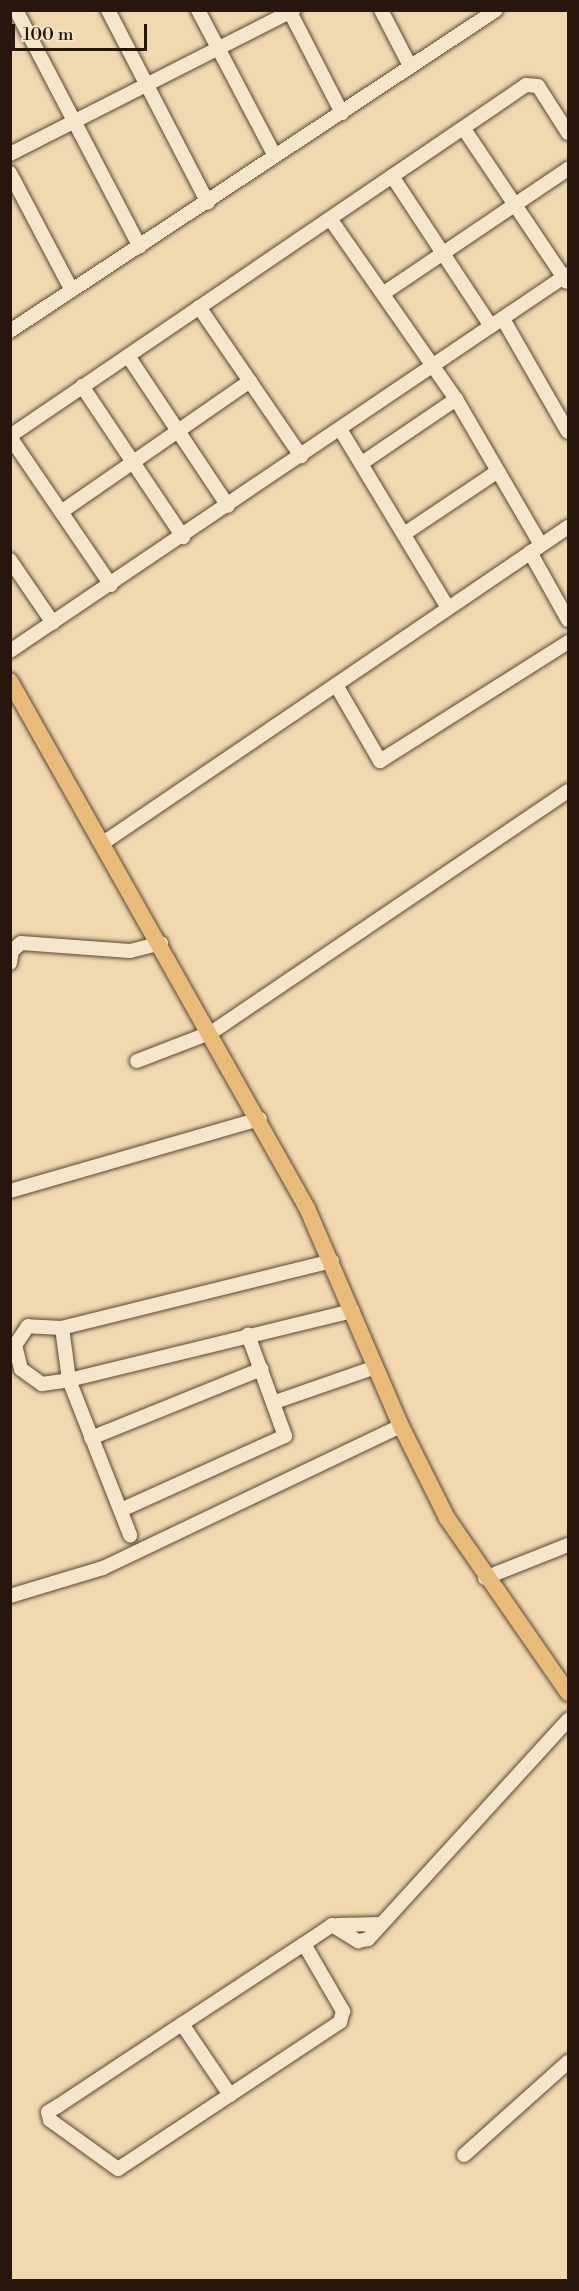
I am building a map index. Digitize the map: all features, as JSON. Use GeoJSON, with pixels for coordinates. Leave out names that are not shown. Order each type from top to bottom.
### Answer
{"type":"FeatureCollection","features":[{"type":"Feature","properties":{"kind":"main road"},"geometry":{"type":"LineString","coordinates":[[10,681],[260,1119],[332,1261],[401,1426],[484,1578],[568,1693]]}},
{"type":"Feature","properties":{"kind":"street"},"geometry":{"type":"LineString","coordinates":[[16,10],[140,247]]}},
{"type":"Feature","properties":{"kind":"street"},"geometry":{"type":"LineString","coordinates":[[108,10],[208,203]]}},
{"type":"Feature","properties":{"kind":"street"},"geometry":{"type":"LineString","coordinates":[[198,10],[275,156]]}},
{"type":"Feature","properties":{"kind":"street"},"geometry":{"type":"LineString","coordinates":[[381,10],[410,66]]}},
{"type":"Feature","properties":{"kind":"street"},"geometry":{"type":"LineString","coordinates":[[10,331],[70,287],[140,247],[342,113],[410,66],[474,16],[496,10]]}},
{"type":"Feature","properties":{"kind":"street"},"geometry":{"type":"LineString","coordinates":[[10,154],[291,11],[342,113]]}},
{"type":"Feature","properties":{"kind":"street"},"geometry":{"type":"LineString","coordinates":[[111,585],[10,436],[331,220],[392,176],[532,85],[568,133]]}},
{"type":"Feature","properties":{"kind":"street"},"geometry":{"type":"LineString","coordinates":[[10,651],[183,537],[497,322],[567,278],[464,129]]}},
{"type":"Feature","properties":{"kind":"street"},"geometry":{"type":"LineString","coordinates":[[384,293],[568,169]]}},
{"type":"Feature","properties":{"kind":"street"},"geometry":{"type":"LineString","coordinates":[[10,173],[70,287]]}},
{"type":"Feature","properties":{"kind":"street"},"geometry":{"type":"LineString","coordinates":[[392,176],[444,254],[497,322],[568,432]]}},
{"type":"Feature","properties":{"kind":"street"},"geometry":{"type":"LineString","coordinates":[[331,220],[456,399],[498,471],[568,620]]}},
{"type":"Feature","properties":{"kind":"street"},"geometry":{"type":"LineString","coordinates":[[199,307],[301,456]]}},
{"type":"Feature","properties":{"kind":"street"},"geometry":{"type":"LineString","coordinates":[[128,356],[228,506]]}},
{"type":"Feature","properties":{"kind":"street"},"geometry":{"type":"LineString","coordinates":[[61,512],[250,381]]}},
{"type":"Feature","properties":{"kind":"street"},"geometry":{"type":"LineString","coordinates":[[82,386],[183,537]]}},
{"type":"Feature","properties":{"kind":"street"},"geometry":{"type":"LineString","coordinates":[[362,463],[456,399]]}},
{"type":"Feature","properties":{"kind":"street"},"geometry":{"type":"LineString","coordinates":[[340,429],[448,608]]}},
{"type":"Feature","properties":{"kind":"street"},"geometry":{"type":"LineString","coordinates":[[404,534],[498,471]]}},
{"type":"Feature","properties":{"kind":"street"},"geometry":{"type":"LineString","coordinates":[[103,843],[568,527]]}},
{"type":"Feature","properties":{"kind":"street"},"geometry":{"type":"LineString","coordinates":[[10,560],[53,623]]}},
{"type":"Feature","properties":{"kind":"street"},"geometry":{"type":"LineString","coordinates":[[336,685],[380,761],[568,642]]}},
{"type":"Feature","properties":{"kind":"street"},"geometry":{"type":"LineString","coordinates":[[137,1061],[212,1032],[568,791]]}},
{"type":"Feature","properties":{"kind":"street"},"geometry":{"type":"LineString","coordinates":[[10,963],[21,943],[130,951],[161,943]]}},
{"type":"Feature","properties":{"kind":"street"},"geometry":{"type":"LineString","coordinates":[[10,1191],[260,1119]]}},
{"type":"Feature","properties":{"kind":"street"},"geometry":{"type":"LineString","coordinates":[[332,1261],[62,1328],[28,1326],[15,1345],[29,1379],[69,1380],[353,1311]]}},
{"type":"Feature","properties":{"kind":"street"},"geometry":{"type":"LineString","coordinates":[[62,1328],[69,1380],[130,1536]]}},
{"type":"Feature","properties":{"kind":"street"},"geometry":{"type":"LineString","coordinates":[[121,1510],[285,1436],[275,1402],[248,1335]]}},
{"type":"Feature","properties":{"kind":"street"},"geometry":{"type":"LineString","coordinates":[[275,1402],[376,1367]]}},
{"type":"Feature","properties":{"kind":"street"},"geometry":{"type":"LineString","coordinates":[[91,1438],[262,1369]]}},
{"type":"Feature","properties":{"kind":"street"},"geometry":{"type":"LineString","coordinates":[[10,1596],[108,1565],[401,1426]]}},
{"type":"Feature","properties":{"kind":"street"},"geometry":{"type":"LineString","coordinates":[[484,1578],[568,1545]]}},
{"type":"Feature","properties":{"kind":"street"},"geometry":{"type":"LineString","coordinates":[[304,1944],[343,2019],[118,2169],[50,2120],[48,2112],[304,1944],[338,1925],[361,1942],[381,1924],[568,1720]]}},
{"type":"Feature","properties":{"kind":"street"},"geometry":{"type":"LineString","coordinates":[[182,2024],[230,2095]]}},
{"type":"Feature","properties":{"kind":"street"},"geometry":{"type":"LineString","coordinates":[[464,2155],[568,2062]]}}]}
